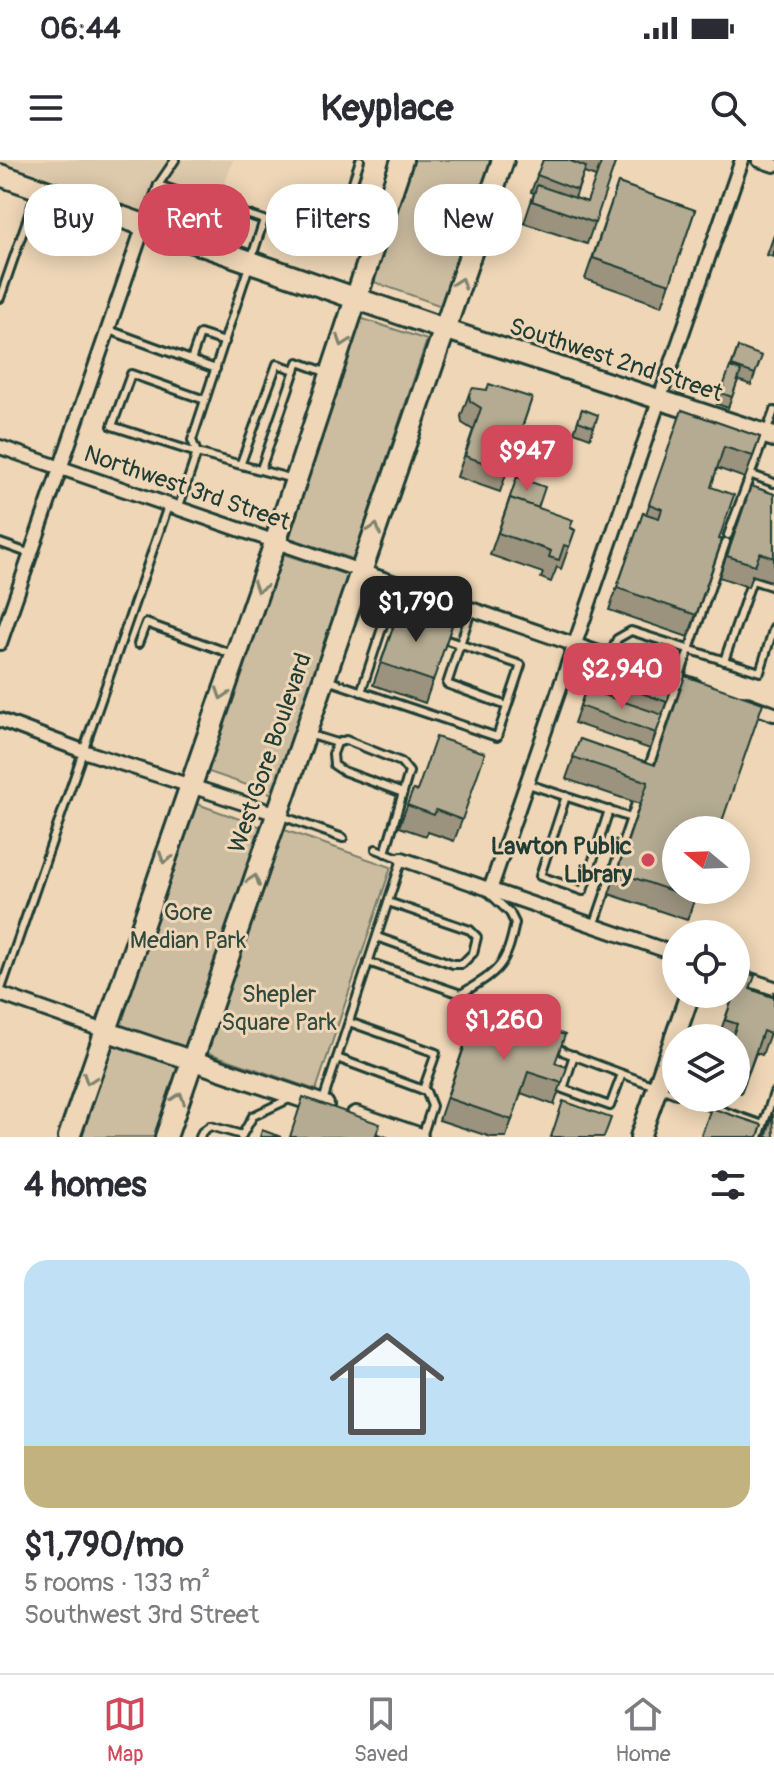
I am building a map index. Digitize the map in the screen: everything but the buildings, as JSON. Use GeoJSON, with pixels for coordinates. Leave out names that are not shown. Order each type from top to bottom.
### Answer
{"type":"FeatureCollection","features":[{"type":"Feature","properties":{"kind":"main road"},"geometry":{"type":"LineString","coordinates":[[394,184],[402,160]]}},
{"type":"Feature","properties":{"kind":"main road","name":"West Gore Boulevard"},"geometry":{"type":"LineString","coordinates":[[166,1137],[503,160]]}},
{"type":"Feature","properties":{"kind":"main road"},"geometry":{"type":"LineString","coordinates":[[0,175],[26,184]]}},
{"type":"Feature","properties":{"kind":"main road"},"geometry":{"type":"LineString","coordinates":[[239,256],[444,329]]}},
{"type":"Feature","properties":{"kind":"main road"},"geometry":{"type":"LineString","coordinates":[[69,1137],[371,256]]}},
{"type":"Feature","properties":{"kind":"street"},"geometry":{"type":"LineString","coordinates":[[486,888],[527,783],[742,160]]}},
{"type":"Feature","properties":{"kind":"street"},"geometry":{"type":"LineString","coordinates":[[759,160],[774,165]]}},
{"type":"Feature","properties":{"kind":"street"},"geometry":{"type":"LineString","coordinates":[[0,643],[138,242]]}},
{"type":"Feature","properties":{"kind":"street","name":"Southwest 2nd Street"},"geometry":{"type":"LineString","coordinates":[[444,329],[770,435]]}},
{"type":"Feature","properties":{"kind":"street","name":"Northwest 3rd Street"},"geometry":{"type":"LineString","coordinates":[[0,447],[706,690]]}},
{"type":"Feature","properties":{"kind":"street"},"geometry":{"type":"LineString","coordinates":[[733,699],[774,714]]}},
{"type":"Feature","properties":{"kind":"street"},"geometry":{"type":"LineString","coordinates":[[0,720],[83,751],[277,814]]}},
{"type":"Feature","properties":{"kind":"street"},"geometry":{"type":"LineString","coordinates":[[402,859],[662,949]]}},
{"type":"Feature","properties":{"kind":"street"},"geometry":{"type":"LineString","coordinates":[[750,980],[774,988]]}},
{"type":"Feature","properties":{"kind":"street"},"geometry":{"type":"LineString","coordinates":[[0,993],[413,1136]]}},
{"type":"Feature","properties":{"kind":"street"},"geometry":{"type":"LineString","coordinates":[[640,1137],[685,1008]]}},
{"type":"Feature","properties":{"kind":"lane"},"geometry":{"type":"LineString","coordinates":[[159,184],[175,160]]}},
{"type":"Feature","properties":{"kind":"lane"},"geometry":{"type":"LineString","coordinates":[[352,184],[360,160]]}},
{"type":"Feature","properties":{"kind":"lane"},"geometry":{"type":"LineString","coordinates":[[0,993],[83,751],[173,507],[197,453],[192,440],[264,220],[250,215]]}},
{"type":"Feature","properties":{"kind":"lane"},"geometry":{"type":"LineString","coordinates":[[0,298],[24,229]]}},
{"type":"Feature","properties":{"kind":"lane"},"geometry":{"type":"LineString","coordinates":[[108,330],[216,369]]}},
{"type":"Feature","properties":{"kind":"lane"},"geometry":{"type":"LineString","coordinates":[[191,360],[200,334],[225,342]]}},
{"type":"Feature","properties":{"kind":"lane"},"geometry":{"type":"LineString","coordinates":[[261,469],[298,362],[332,374]]}},
{"type":"Feature","properties":{"kind":"lane"},"geometry":{"type":"LineString","coordinates":[[241,463],[277,364],[295,370]]}},
{"type":"Feature","properties":{"kind":"lane"},"geometry":{"type":"LineString","coordinates":[[205,400],[131,374],[112,426],[296,480]]}},
{"type":"Feature","properties":{"kind":"lane"},"geometry":{"type":"LineString","coordinates":[[648,770],[727,538],[770,435],[774,411]]}},
{"type":"Feature","properties":{"kind":"lane"},"geometry":{"type":"LineString","coordinates":[[752,475],[774,483]]}},
{"type":"Feature","properties":{"kind":"lane"},"geometry":{"type":"LineString","coordinates":[[0,543],[31,554]]}},
{"type":"Feature","properties":{"kind":"lane"},"geometry":{"type":"LineString","coordinates":[[724,661],[752,580],[774,587]]}},
{"type":"Feature","properties":{"kind":"lane"},"geometry":{"type":"LineString","coordinates":[[361,692],[385,619],[403,625],[416,588]]}},
{"type":"Feature","properties":{"kind":"lane"},"geometry":{"type":"LineString","coordinates":[[472,608],[447,684],[507,706]]}},
{"type":"Feature","properties":{"kind":"lane"},"geometry":{"type":"LineString","coordinates":[[138,644],[146,623],[235,655]]}},
{"type":"Feature","properties":{"kind":"lane"},"geometry":{"type":"LineString","coordinates":[[610,656],[617,639],[631,631],[760,672],[774,627]]}},
{"type":"Feature","properties":{"kind":"lane"},"geometry":{"type":"LineString","coordinates":[[323,679],[497,737],[521,665],[432,635]]}},
{"type":"Feature","properties":{"kind":"lane"},"geometry":{"type":"LineString","coordinates":[[305,733],[337,743],[346,740],[401,762],[409,772],[385,853]]}},
{"type":"Feature","properties":{"kind":"lane"},"geometry":{"type":"LineString","coordinates":[[337,743],[333,754],[334,765],[403,793]]}},
{"type":"Feature","properties":{"kind":"lane"},"geometry":{"type":"LineString","coordinates":[[527,783],[631,818]]}},
{"type":"Feature","properties":{"kind":"lane"},"geometry":{"type":"LineString","coordinates":[[566,796],[540,876],[583,891],[609,810]]}},
{"type":"Feature","properties":{"kind":"lane"},"geometry":{"type":"LineString","coordinates":[[594,926],[636,803]]}},
{"type":"Feature","properties":{"kind":"lane"},"geometry":{"type":"LineString","coordinates":[[277,814],[343,838]]}},
{"type":"Feature","properties":{"kind":"lane"},"geometry":{"type":"LineString","coordinates":[[322,1104],[402,859],[376,849]]}},
{"type":"Feature","properties":{"kind":"lane"},"geometry":{"type":"LineString","coordinates":[[368,962],[461,994],[480,983],[500,968],[509,954],[515,923],[510,913],[486,888]]}},
{"type":"Feature","properties":{"kind":"lane"},"geometry":{"type":"LineString","coordinates":[[377,937],[453,964],[462,964],[473,953],[477,937],[470,930],[388,902]]}},
{"type":"Feature","properties":{"kind":"lane"},"geometry":{"type":"LineString","coordinates":[[349,1022],[436,1053],[423,1090]]}},
{"type":"Feature","properties":{"kind":"lane"},"geometry":{"type":"LineString","coordinates":[[544,1037],[564,1052],[662,1090]]}},
{"type":"Feature","properties":{"kind":"lane"},"geometry":{"type":"LineString","coordinates":[[574,1055],[563,1089],[610,1106],[622,1074]]}},
{"type":"Feature","properties":{"kind":"lane"},"geometry":{"type":"LineString","coordinates":[[337,1058],[423,1090],[431,1098],[432,1106],[413,1136]]}},
{"type":"Feature","properties":{"kind":"lane"},"geometry":{"type":"LineString","coordinates":[[759,1137],[774,1093]]}},
{"type":"Feature","properties":{"kind":"lane"},"geometry":{"type":"LineString","coordinates":[[200,1137],[210,1126],[242,1136],[253,1116],[280,1101],[298,1096]]}},
{"type":"Feature","properties":{"kind":"lane"},"geometry":{"type":"LineString","coordinates":[[726,1112],[763,1125]]}},
{"type":"Feature","properties":{"kind":"shaded area"},"geometry":{"type":"Polygon","coordinates":[[[0,160],[233,160],[225,184],[138,184],[138,209],[122,204],[122,184],[67,184],[0,160]]]}},
{"type":"Feature","properties":{"kind":"green space"},"geometry":{"type":"Polygon","coordinates":[[[410,160],[495,160],[487,184],[414,184],[414,256],[464,256],[447,308],[374,282],[382,256],[398,256],[398,201],[410,160]]]}},
{"type":"Feature","properties":{"kind":"green space"},"geometry":{"type":"Polygon","coordinates":[[[357,317],[427,340],[353,559],[287,537],[357,317]]]}},
{"type":"Feature","properties":{"kind":"green space"},"geometry":{"type":"Polygon","coordinates":[[[280,553],[351,576],[273,794],[206,771],[280,553]]]}},
{"type":"Feature","properties":{"kind":"green space","name":"Gore Median Park"},"geometry":{"type":"Polygon","coordinates":[[[189,801],[262,827],[187,1049],[114,1024],[189,801]]]}},
{"type":"Feature","properties":{"kind":"green space","name":"Shepler Square Park"},"geometry":{"type":"Polygon","coordinates":[[[276,827],[391,867],[316,1090],[200,1050],[276,827]]]}},
{"type":"Feature","properties":{"kind":"green space"},"geometry":{"type":"Polygon","coordinates":[[[111,1041],[176,1062],[181,1068],[159,1137],[81,1137],[111,1041]]]}},
{"type":"Feature","properties":{"kind":"place","name":"Lawton Public Library"},"geometry":{"type":"Point","coordinates":[648,860]}}]}
